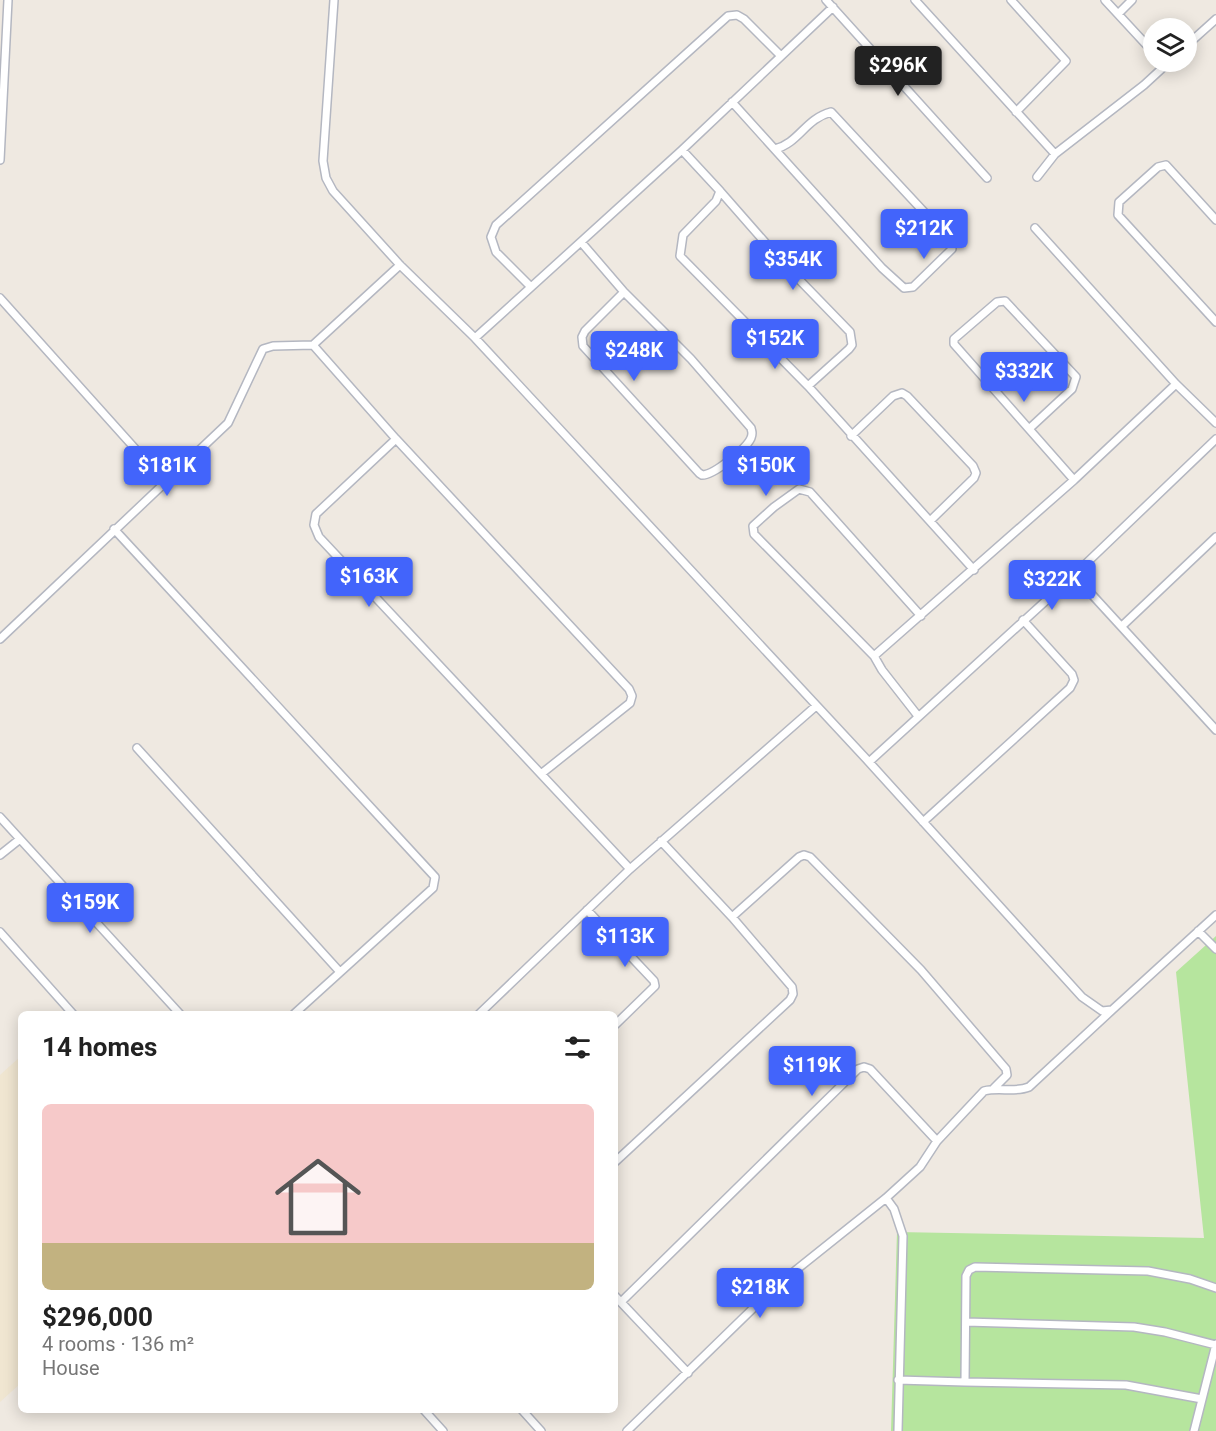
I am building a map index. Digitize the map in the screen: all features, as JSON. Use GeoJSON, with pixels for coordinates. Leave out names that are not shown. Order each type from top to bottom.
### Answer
{"type":"FeatureCollection","features":[{"type":"Feature","properties":{"kind":"street"},"geometry":{"type":"LineString","coordinates":[[0,160],[8,0]]}},
{"type":"Feature","properties":{"kind":"street"},"geometry":{"type":"LineString","coordinates":[[333,0],[323,161],[326,178],[333,191],[400,265],[475,338],[869,762],[1082,997],[1102,1011],[1112,1010]]}},
{"type":"Feature","properties":{"kind":"street"},"geometry":{"type":"LineString","coordinates":[[826,0],[987,178]]}},
{"type":"Feature","properties":{"kind":"street"},"geometry":{"type":"LineString","coordinates":[[915,0],[1055,154]]}},
{"type":"Feature","properties":{"kind":"street"},"geometry":{"type":"LineString","coordinates":[[1011,0],[1066,61],[1016,112]]}},
{"type":"Feature","properties":{"kind":"street"},"geometry":{"type":"LineString","coordinates":[[1105,0],[1143,41]]}},
{"type":"Feature","properties":{"kind":"street"},"geometry":{"type":"LineString","coordinates":[[1118,14],[1132,0]]}},
{"type":"Feature","properties":{"kind":"street"},"geometry":{"type":"LineString","coordinates":[[475,338],[682,150],[833,7]]}},
{"type":"Feature","properties":{"kind":"street"},"geometry":{"type":"LineString","coordinates":[[531,287],[496,252],[491,237],[496,225],[728,16],[737,15],[744,19],[780,55]]}},
{"type":"Feature","properties":{"kind":"street"},"geometry":{"type":"LineString","coordinates":[[1197,36],[1216,19]]}},
{"type":"Feature","properties":{"kind":"street"},"geometry":{"type":"LineString","coordinates":[[1036,177],[1055,154],[1144,85],[1156,72]]}},
{"type":"Feature","properties":{"kind":"street"},"geometry":{"type":"LineString","coordinates":[[732,102],[882,268],[904,288],[913,287],[952,249],[951,240],[831,112],[818,115],[785,147],[775,149]]}},
{"type":"Feature","properties":{"kind":"street"},"geometry":{"type":"LineString","coordinates":[[682,150],[784,264],[850,332],[852,345],[849,349],[808,386]]}},
{"type":"Feature","properties":{"kind":"street"},"geometry":{"type":"LineString","coordinates":[[1216,220],[1166,165],[1158,167],[1119,202],[1117,207],[1118,214],[1216,322]]}},
{"type":"Feature","properties":{"kind":"street"},"geometry":{"type":"LineString","coordinates":[[720,191],[716,201],[683,235],[680,256],[808,386],[974,570]]}},
{"type":"Feature","properties":{"kind":"street"},"geometry":{"type":"LineString","coordinates":[[1035,228],[1176,384],[1216,423]]}},
{"type":"Feature","properties":{"kind":"street"},"geometry":{"type":"LineString","coordinates":[[581,242],[624,292],[691,359],[751,428],[753,434],[751,439],[711,473],[706,475],[699,473],[583,346],[582,337],[585,331],[624,292]]}},
{"type":"Feature","properties":{"kind":"street"},"geometry":{"type":"LineString","coordinates":[[0,639],[228,423],[263,349],[273,346],[313,345],[400,265]]}},
{"type":"Feature","properties":{"kind":"street"},"geometry":{"type":"LineString","coordinates":[[0,298],[165,482]]}},
{"type":"Feature","properties":{"kind":"street"},"geometry":{"type":"LineString","coordinates":[[1030,428],[1072,389],[1076,377],[1005,301],[997,302],[954,339],[954,344],[1074,480]]}},
{"type":"Feature","properties":{"kind":"street"},"geometry":{"type":"LineString","coordinates":[[313,345],[396,439],[621,681],[632,696],[630,703],[541,774]]}},
{"type":"Feature","properties":{"kind":"street"},"geometry":{"type":"LineString","coordinates":[[874,656],[1074,480],[1176,384]]}},
{"type":"Feature","properties":{"kind":"street"},"geometry":{"type":"LineString","coordinates":[[851,436],[894,396],[902,393],[973,466],[976,473],[974,478],[930,521]]}},
{"type":"Feature","properties":{"kind":"street"},"geometry":{"type":"LineString","coordinates":[[396,439],[316,514],[314,525],[319,537],[630,869]]}},
{"type":"Feature","properties":{"kind":"street"},"geometry":{"type":"LineString","coordinates":[[869,762],[1074,574],[1216,439]]}},
{"type":"Feature","properties":{"kind":"street"},"geometry":{"type":"LineString","coordinates":[[918,716],[874,656],[754,534],[753,526],[799,489],[810,492],[921,616]]}},
{"type":"Feature","properties":{"kind":"street"},"geometry":{"type":"LineString","coordinates":[[114,529],[435,877],[433,888],[297,1011]]}},
{"type":"Feature","properties":{"kind":"street"},"geometry":{"type":"LineString","coordinates":[[1122,626],[1216,537]]}},
{"type":"Feature","properties":{"kind":"street"},"geometry":{"type":"LineString","coordinates":[[1074,574],[1216,730]]}},
{"type":"Feature","properties":{"kind":"street"},"geometry":{"type":"LineString","coordinates":[[923,822],[1070,688],[1074,680],[1072,674],[1023,620]]}},
{"type":"Feature","properties":{"kind":"street"},"geometry":{"type":"LineString","coordinates":[[482,1011],[630,869],[816,706]]}},
{"type":"Feature","properties":{"kind":"street"},"geometry":{"type":"LineString","coordinates":[[137,748],[340,972]]}},
{"type":"Feature","properties":{"kind":"street"},"geometry":{"type":"LineString","coordinates":[[0,817],[177,1011]]}},
{"type":"Feature","properties":{"kind":"street"},"geometry":{"type":"LineString","coordinates":[[0,855],[20,839]]}},
{"type":"Feature","properties":{"kind":"street"},"geometry":{"type":"LineString","coordinates":[[618,1159],[790,1000],[793,994],[792,987],[732,916],[661,841]]}},
{"type":"Feature","properties":{"kind":"street"},"geometry":{"type":"LineString","coordinates":[[732,916],[799,857],[804,855],[810,857],[921,970],[1006,1069],[1007,1075],[994,1088]]}},
{"type":"Feature","properties":{"kind":"street"},"geometry":{"type":"LineString","coordinates":[[587,910],[654,981],[656,986],[618,1022]]}},
{"type":"Feature","properties":{"kind":"street"},"geometry":{"type":"LineString","coordinates":[[627,1431],[776,1286],[886,1198],[920,1167],[937,1141],[984,1091],[994,1088],[1018,1091],[1029,1087],[1216,915]]}},
{"type":"Feature","properties":{"kind":"street"},"geometry":{"type":"LineString","coordinates":[[1198,931],[1216,948]]}},
{"type":"Feature","properties":{"kind":"street"},"geometry":{"type":"LineString","coordinates":[[0,932],[70,1011]]}},
{"type":"Feature","properties":{"kind":"street"},"geometry":{"type":"LineString","coordinates":[[688,1373],[618,1299],[858,1069],[864,1067],[870,1069],[937,1141]]}},
{"type":"Feature","properties":{"kind":"street"},"geometry":{"type":"LineString","coordinates":[[886,1198],[894,1209],[903,1236],[898,1431]]}},
{"type":"Feature","properties":{"kind":"street"},"geometry":{"type":"LineString","coordinates":[[965,1382],[966,1276],[969,1270],[975,1267],[1148,1271],[1190,1279],[1216,1288]]}},
{"type":"Feature","properties":{"kind":"street"},"geometry":{"type":"LineString","coordinates":[[966,1322],[1134,1327],[1216,1344],[1194,1431]]}},
{"type":"Feature","properties":{"kind":"street"},"geometry":{"type":"LineString","coordinates":[[898,1380],[1126,1385],[1202,1399]]}},
{"type":"Feature","properties":{"kind":"street"},"geometry":{"type":"LineString","coordinates":[[427,1413],[443,1431]]}},
{"type":"Feature","properties":{"kind":"street"},"geometry":{"type":"LineString","coordinates":[[525,1413],[541,1431]]}},
{"type":"Feature","properties":{"kind":"shaded area"},"geometry":{"type":"Polygon","coordinates":[[[18,1059],[18,1386],[0,1402],[0,1075],[18,1059]]]}},
{"type":"Feature","properties":{"kind":"green space"},"geometry":{"type":"Polygon","coordinates":[[[1216,936],[1216,1431],[891,1431],[897,1232],[1204,1238],[1176,972],[1216,936]]]}}]}
